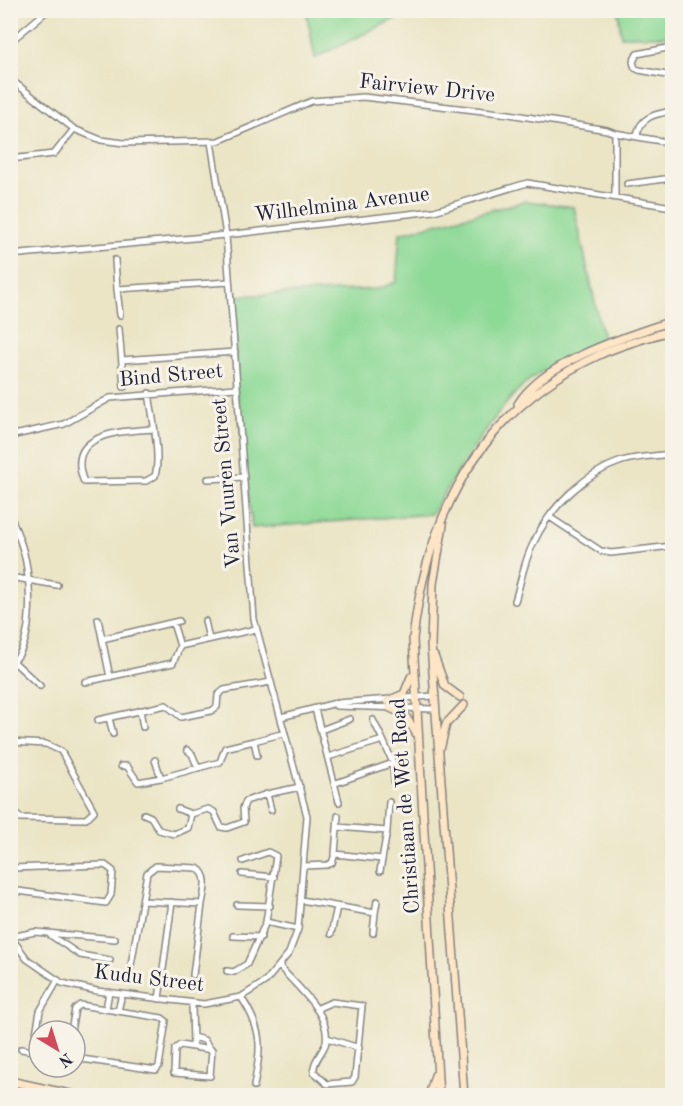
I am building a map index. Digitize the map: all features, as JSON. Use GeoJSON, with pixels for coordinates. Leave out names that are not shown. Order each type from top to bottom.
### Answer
{"type":"FeatureCollection","features":[{"type":"Feature","properties":{"kind":"main road","name":"Christiaan de Wet Road"},"geometry":{"type":"LineString","coordinates":[[439,1095],[421,741],[415,699],[413,639],[420,583],[435,536],[475,458],[492,433],[538,383],[571,361],[614,341],[672,321]]}},
{"type":"Feature","properties":{"kind":"main road","name":"Christiaan de Wet Road"},"geometry":{"type":"LineString","coordinates":[[517,406],[560,375],[592,358],[672,330]]}},
{"type":"Feature","properties":{"kind":"main road","name":"Christiaan de Wet Road"},"geometry":{"type":"LineString","coordinates":[[443,519],[433,584],[431,645],[464,1095]]}},
{"type":"Feature","properties":{"kind":"main road"},"geometry":{"type":"LineString","coordinates":[[431,645],[442,682],[460,697]]}},
{"type":"Feature","properties":{"kind":"main road"},"geometry":{"type":"LineString","coordinates":[[414,669],[407,690],[389,705],[404,714],[421,741]]}},
{"type":"Feature","properties":{"kind":"main road"},"geometry":{"type":"LineString","coordinates":[[440,751],[446,724],[464,705]]}},
{"type":"Feature","properties":{"kind":"main road"},"geometry":{"type":"LineString","coordinates":[[429,1095],[434,1082],[436,1038]]}},
{"type":"Feature","properties":{"kind":"main road"},"geometry":{"type":"LineString","coordinates":[[10,1081],[79,1095]]}},
{"type":"Feature","properties":{"kind":"street"},"geometry":{"type":"LineString","coordinates":[[10,42],[48,10]]}},
{"type":"Feature","properties":{"kind":"street"},"geometry":{"type":"LineString","coordinates":[[672,47],[637,54],[633,66],[639,70],[672,76]]}},
{"type":"Feature","properties":{"kind":"street","name":"Fairview Drive"},"geometry":{"type":"LineString","coordinates":[[10,80],[74,129],[100,140],[124,143],[210,142],[312,101],[363,97],[520,116],[672,143]]}},
{"type":"Feature","properties":{"kind":"street"},"geometry":{"type":"LineString","coordinates":[[637,136],[640,126],[647,118],[672,111]]}},
{"type":"Feature","properties":{"kind":"street"},"geometry":{"type":"LineString","coordinates":[[10,159],[54,154],[74,129]]}},
{"type":"Feature","properties":{"kind":"street"},"geometry":{"type":"LineString","coordinates":[[615,134],[615,197]]}},
{"type":"Feature","properties":{"kind":"street","name":"Van Vuuren Street"},"geometry":{"type":"LineString","coordinates":[[210,142],[226,235],[256,628],[307,816]]}},
{"type":"Feature","properties":{"kind":"street"},"geometry":{"type":"LineString","coordinates":[[627,183],[672,178]]}},
{"type":"Feature","properties":{"kind":"street","name":"Wilhelmina Avenue"},"geometry":{"type":"LineString","coordinates":[[10,255],[226,235],[434,211],[527,183],[672,207]]}},
{"type":"Feature","properties":{"kind":"street"},"geometry":{"type":"LineString","coordinates":[[115,260],[120,315]]}},
{"type":"Feature","properties":{"kind":"street"},"geometry":{"type":"LineString","coordinates":[[117,289],[229,282]]}},
{"type":"Feature","properties":{"kind":"street"},"geometry":{"type":"LineString","coordinates":[[119,329],[124,387]]}},
{"type":"Feature","properties":{"kind":"street"},"geometry":{"type":"LineString","coordinates":[[122,360],[235,352]]}},
{"type":"Feature","properties":{"kind":"street","name":"Bind Street"},"geometry":{"type":"LineString","coordinates":[[10,436],[64,424],[110,398],[149,393],[236,388]]}},
{"type":"Feature","properties":{"kind":"street"},"geometry":{"type":"LineString","coordinates":[[149,393],[153,429],[157,472],[153,479],[90,484],[84,482],[80,458],[85,448],[106,434],[153,429]]}},
{"type":"Feature","properties":{"kind":"street"},"geometry":{"type":"LineString","coordinates":[[515,601],[532,545],[562,501],[598,470],[625,460],[672,454]]}},
{"type":"Feature","properties":{"kind":"street"},"geometry":{"type":"LineString","coordinates":[[208,480],[244,477]]}},
{"type":"Feature","properties":{"kind":"street"},"geometry":{"type":"LineString","coordinates":[[10,515],[26,561],[27,580],[26,642],[12,663],[40,686]]}},
{"type":"Feature","properties":{"kind":"street"},"geometry":{"type":"LineString","coordinates":[[551,518],[601,551],[611,553],[672,546]]}},
{"type":"Feature","properties":{"kind":"street"},"geometry":{"type":"LineString","coordinates":[[10,577],[57,585]]}},
{"type":"Feature","properties":{"kind":"street"},"geometry":{"type":"LineString","coordinates":[[98,619],[110,677]]}},
{"type":"Feature","properties":{"kind":"street"},"geometry":{"type":"LineString","coordinates":[[205,621],[209,639]]}},
{"type":"Feature","properties":{"kind":"street"},"geometry":{"type":"LineString","coordinates":[[85,682],[173,663],[180,646],[176,622],[102,639]]}},
{"type":"Feature","properties":{"kind":"street"},"geometry":{"type":"LineString","coordinates":[[180,646],[256,628]]}},
{"type":"Feature","properties":{"kind":"street"},"geometry":{"type":"LineString","coordinates":[[98,720],[166,705],[181,717],[212,711],[217,706],[218,695],[224,690],[271,682]]}},
{"type":"Feature","properties":{"kind":"street"},"geometry":{"type":"LineString","coordinates":[[389,705],[433,696]]}},
{"type":"Feature","properties":{"kind":"street"},"geometry":{"type":"LineString","coordinates":[[281,717],[331,705],[389,705],[416,710],[434,709]]}},
{"type":"Feature","properties":{"kind":"street"},"geometry":{"type":"LineString","coordinates":[[315,708],[339,802]]}},
{"type":"Feature","properties":{"kind":"street"},"geometry":{"type":"LineString","coordinates":[[140,710],[143,727]]}},
{"type":"Feature","properties":{"kind":"street"},"geometry":{"type":"LineString","coordinates":[[109,718],[113,734]]}},
{"type":"Feature","properties":{"kind":"street"},"geometry":{"type":"LineString","coordinates":[[321,730],[350,719]]}},
{"type":"Feature","properties":{"kind":"street"},"geometry":{"type":"LineString","coordinates":[[373,720],[393,763],[394,781]]}},
{"type":"Feature","properties":{"kind":"street"},"geometry":{"type":"LineString","coordinates":[[121,766],[127,766],[134,778],[140,782],[161,778],[220,762],[225,748],[285,733]]}},
{"type":"Feature","properties":{"kind":"street"},"geometry":{"type":"LineString","coordinates":[[328,757],[383,740]]}},
{"type":"Feature","properties":{"kind":"street"},"geometry":{"type":"LineString","coordinates":[[254,741],[257,755]]}},
{"type":"Feature","properties":{"kind":"street"},"geometry":{"type":"LineString","coordinates":[[10,742],[46,744],[62,751],[94,811],[87,819],[20,818],[14,812],[10,802]]}},
{"type":"Feature","properties":{"kind":"street"},"geometry":{"type":"LineString","coordinates":[[187,750],[192,754],[198,768]]}},
{"type":"Feature","properties":{"kind":"street"},"geometry":{"type":"LineString","coordinates":[[155,760],[161,778]]}},
{"type":"Feature","properties":{"kind":"street"},"geometry":{"type":"LineString","coordinates":[[336,783],[393,763]]}},
{"type":"Feature","properties":{"kind":"street"},"geometry":{"type":"LineString","coordinates":[[178,809],[191,814],[211,810],[221,827],[227,828],[244,822],[243,808],[246,801],[300,787]]}},
{"type":"Feature","properties":{"kind":"street"},"geometry":{"type":"LineString","coordinates":[[267,794],[271,810]]}},
{"type":"Feature","properties":{"kind":"street"},"geometry":{"type":"LineString","coordinates":[[380,871],[389,802]]}},
{"type":"Feature","properties":{"kind":"street"},"geometry":{"type":"LineString","coordinates":[[144,814],[151,817],[159,830],[174,834],[188,828],[191,814]]}},
{"type":"Feature","properties":{"kind":"street","name":"Kudu Street"},"geometry":{"type":"LineString","coordinates":[[11,936],[27,959],[58,980],[77,987],[192,1004],[241,998],[266,981],[280,967],[298,929],[307,816]]}},
{"type":"Feature","properties":{"kind":"street"},"geometry":{"type":"LineString","coordinates":[[304,866],[332,863],[335,854],[338,816]]}},
{"type":"Feature","properties":{"kind":"street"},"geometry":{"type":"LineString","coordinates":[[338,827],[387,831]]}},
{"type":"Feature","properties":{"kind":"street"},"geometry":{"type":"LineString","coordinates":[[227,970],[234,972],[247,964],[261,938],[270,906],[277,858],[273,852],[268,852],[243,861]]}},
{"type":"Feature","properties":{"kind":"street"},"geometry":{"type":"LineString","coordinates":[[335,854],[382,859]]}},
{"type":"Feature","properties":{"kind":"street"},"geometry":{"type":"LineString","coordinates":[[10,868],[105,865],[113,871],[111,895],[106,903],[33,895],[18,891]]}},
{"type":"Feature","properties":{"kind":"street"},"geometry":{"type":"LineString","coordinates":[[130,970],[147,873],[152,867],[197,868],[204,875],[205,881],[193,975]]}},
{"type":"Feature","properties":{"kind":"street"},"geometry":{"type":"LineString","coordinates":[[242,874],[274,877]]}},
{"type":"Feature","properties":{"kind":"street"},"geometry":{"type":"LineString","coordinates":[[300,900],[375,913]]}},
{"type":"Feature","properties":{"kind":"street"},"geometry":{"type":"LineString","coordinates":[[143,901],[202,904]]}},
{"type":"Feature","properties":{"kind":"street"},"geometry":{"type":"LineString","coordinates":[[373,933],[376,901]]}},
{"type":"Feature","properties":{"kind":"street"},"geometry":{"type":"LineString","coordinates":[[159,999],[172,902]]}},
{"type":"Feature","properties":{"kind":"street"},"geometry":{"type":"LineString","coordinates":[[237,905],[270,906]]}},
{"type":"Feature","properties":{"kind":"street"},"geometry":{"type":"LineString","coordinates":[[331,933],[337,907]]}},
{"type":"Feature","properties":{"kind":"street"},"geometry":{"type":"LineString","coordinates":[[266,922],[298,929]]}},
{"type":"Feature","properties":{"kind":"street"},"geometry":{"type":"LineString","coordinates":[[11,936],[24,933],[49,933],[115,939]]}},
{"type":"Feature","properties":{"kind":"street"},"geometry":{"type":"LineString","coordinates":[[49,933],[80,955],[110,960]]}},
{"type":"Feature","properties":{"kind":"street"},"geometry":{"type":"LineString","coordinates":[[233,936],[261,938]]}},
{"type":"Feature","properties":{"kind":"street"},"geometry":{"type":"LineString","coordinates":[[280,967],[316,1009],[326,1025],[327,1038],[312,1068],[327,1084],[349,1083],[354,1079],[359,1048],[360,1004],[332,1002],[316,1009]]}},
{"type":"Feature","properties":{"kind":"street"},"geometry":{"type":"LineString","coordinates":[[39,1019],[40,1011],[58,980]]}},
{"type":"Feature","properties":{"kind":"street"},"geometry":{"type":"LineString","coordinates":[[105,1009],[109,992]]}},
{"type":"Feature","properties":{"kind":"street"},"geometry":{"type":"LineString","coordinates":[[118,1011],[122,994]]}},
{"type":"Feature","properties":{"kind":"street"},"geometry":{"type":"LineString","coordinates":[[241,998],[259,1030],[260,1049],[254,1086]]}},
{"type":"Feature","properties":{"kind":"street"},"geometry":{"type":"LineString","coordinates":[[192,1004],[193,1046]]}},
{"type":"Feature","properties":{"kind":"street"},"geometry":{"type":"LineString","coordinates":[[74,1019],[78,1005],[165,1021],[158,1068],[153,1070],[87,1060]]}},
{"type":"Feature","properties":{"kind":"street"},"geometry":{"type":"LineString","coordinates":[[193,1037],[204,1040],[214,1054],[208,1077],[174,1073],[176,1047],[193,1046],[210,1049]]}},
{"type":"Feature","properties":{"kind":"street"},"geometry":{"type":"LineString","coordinates":[[327,1038],[359,1048]]}},
{"type":"Feature","properties":{"kind":"street"},"geometry":{"type":"LineString","coordinates":[[21,1049],[27,1050]]}},
{"type":"Feature","properties":{"kind":"green space"},"geometry":{"type":"Polygon","coordinates":[[[306,10],[411,10],[411,11],[315,58],[306,10]]]}},
{"type":"Feature","properties":{"kind":"green space"},"geometry":{"type":"Polygon","coordinates":[[[618,11],[672,11],[672,36],[621,36],[618,11]]]}},
{"type":"Feature","properties":{"kind":"green space"},"geometry":{"type":"Polygon","coordinates":[[[526,201],[574,207],[603,339],[546,369],[516,392],[482,436],[431,514],[252,528],[236,388],[235,296],[378,289],[396,282],[400,233],[526,201]]]}}]}
